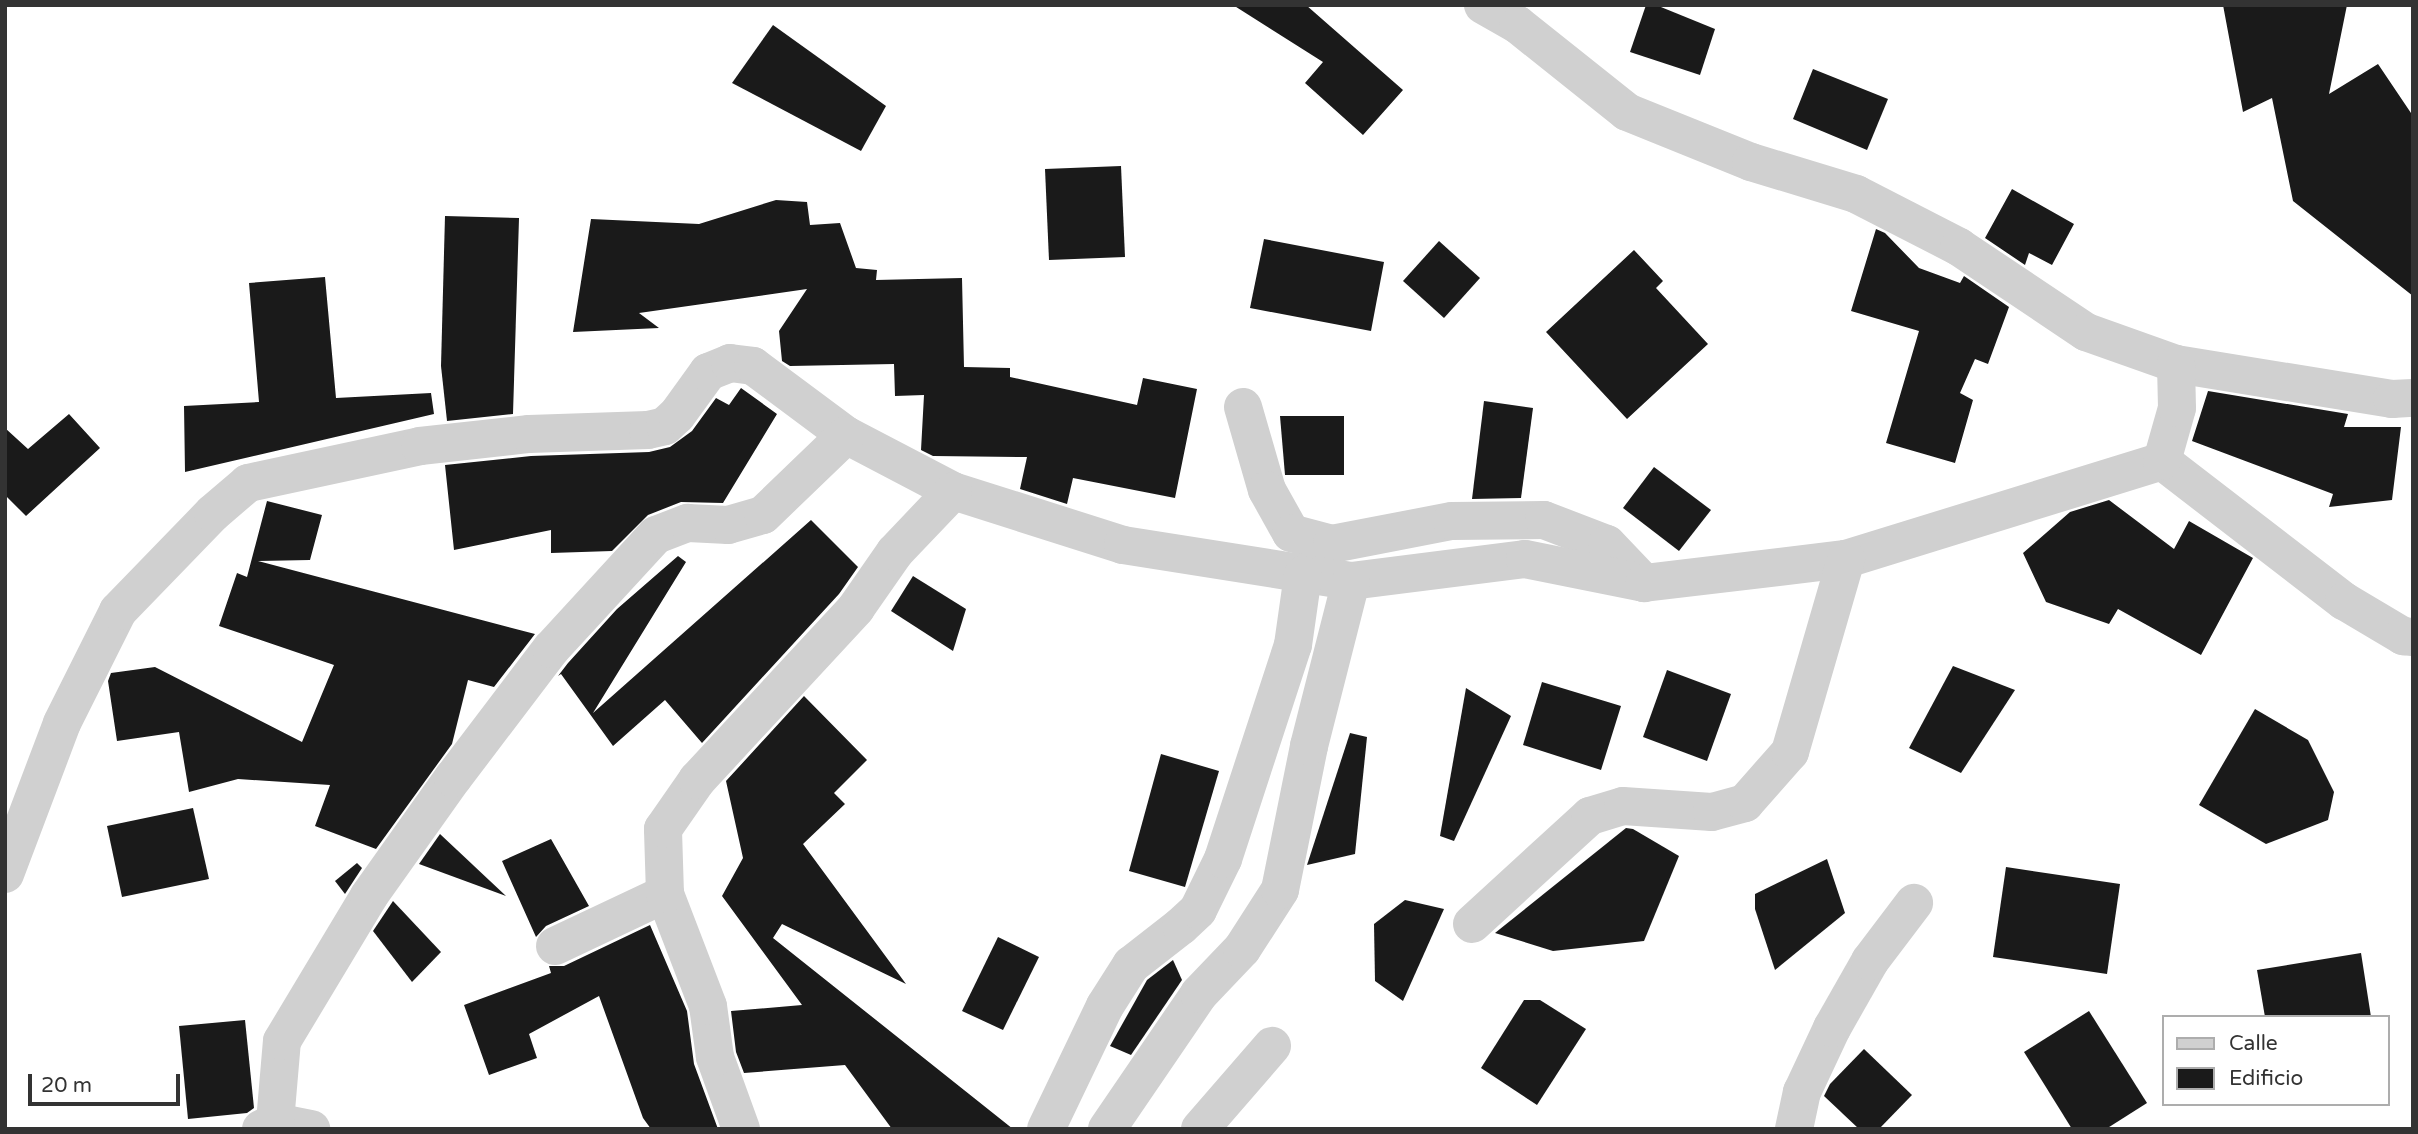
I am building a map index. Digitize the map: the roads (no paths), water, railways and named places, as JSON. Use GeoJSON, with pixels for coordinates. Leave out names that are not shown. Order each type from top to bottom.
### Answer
{"type":"FeatureCollection","features":[{"type":"Feature","properties":{"kind":"street"},"geometry":{"type":"LineString","coordinates":[[1483,5],[1532,15],[1627,112],[1751,162],[1856,194],[1959,247],[2086,332],[2176,364],[2392,399],[2413,398]]}},
{"type":"Feature","properties":{"kind":"street"},"geometry":{"type":"LineString","coordinates":[[5,874],[62,723],[118,611],[212,513],[248,483],[420,446],[529,433],[648,430],[665,426],[677,415],[708,372],[730,363],[753,366],[846,435],[953,491],[1123,545],[1351,581],[1525,559],[1644,583],[1846,559],[2162,461]]}},
{"type":"Feature","properties":{"kind":"street"},"geometry":{"type":"LineString","coordinates":[[2162,461],[2177,408],[2176,364]]}},
{"type":"Feature","properties":{"kind":"street"},"geometry":{"type":"LineString","coordinates":[[1243,407],[1267,491],[1291,533],[1332,544],[1452,521],[1544,520],[1607,544],[1644,583]]}},
{"type":"Feature","properties":{"kind":"street"},"geometry":{"type":"LineString","coordinates":[[282,1126],[282,1041],[369,896],[453,778],[551,649],[656,535],[688,523],[728,525],[763,515],[846,435]]}},
{"type":"Feature","properties":{"kind":"street"},"geometry":{"type":"LineString","coordinates":[[2162,461],[2344,601],[2403,636],[2413,637]]}},
{"type":"Feature","properties":{"kind":"street"},"geometry":{"type":"LineString","coordinates":[[741,1129],[715,1057],[708,1006],[665,894],[663,829],[697,780],[856,608],[895,552],[953,491]]}},
{"type":"Feature","properties":{"kind":"street"},"geometry":{"type":"LineString","coordinates":[[1472,924],[1590,816],[1623,806],[1712,812],[1745,803],[1790,752],[1846,559]]}},
{"type":"Feature","properties":{"kind":"street"},"geometry":{"type":"LineString","coordinates":[[1046,1129],[1105,1006],[1130,965],[1198,910],[1223,859],[1293,645],[1303,575]]}},
{"type":"Feature","properties":{"kind":"street"},"geometry":{"type":"LineString","coordinates":[[1107,1129],[1199,994],[1242,949],[1280,890],[1309,746],[1351,581]]}},
{"type":"Feature","properties":{"kind":"street"},"geometry":{"type":"LineString","coordinates":[[555,946],[665,894]]}},
{"type":"Feature","properties":{"kind":"street"},"geometry":{"type":"LineString","coordinates":[[1794,1129],[1802,1092],[1832,1028],[1870,961],[1914,903]]}},
{"type":"Feature","properties":{"kind":"street"},"geometry":{"type":"LineString","coordinates":[[1200,1129],[1272,1046]]}}]}
